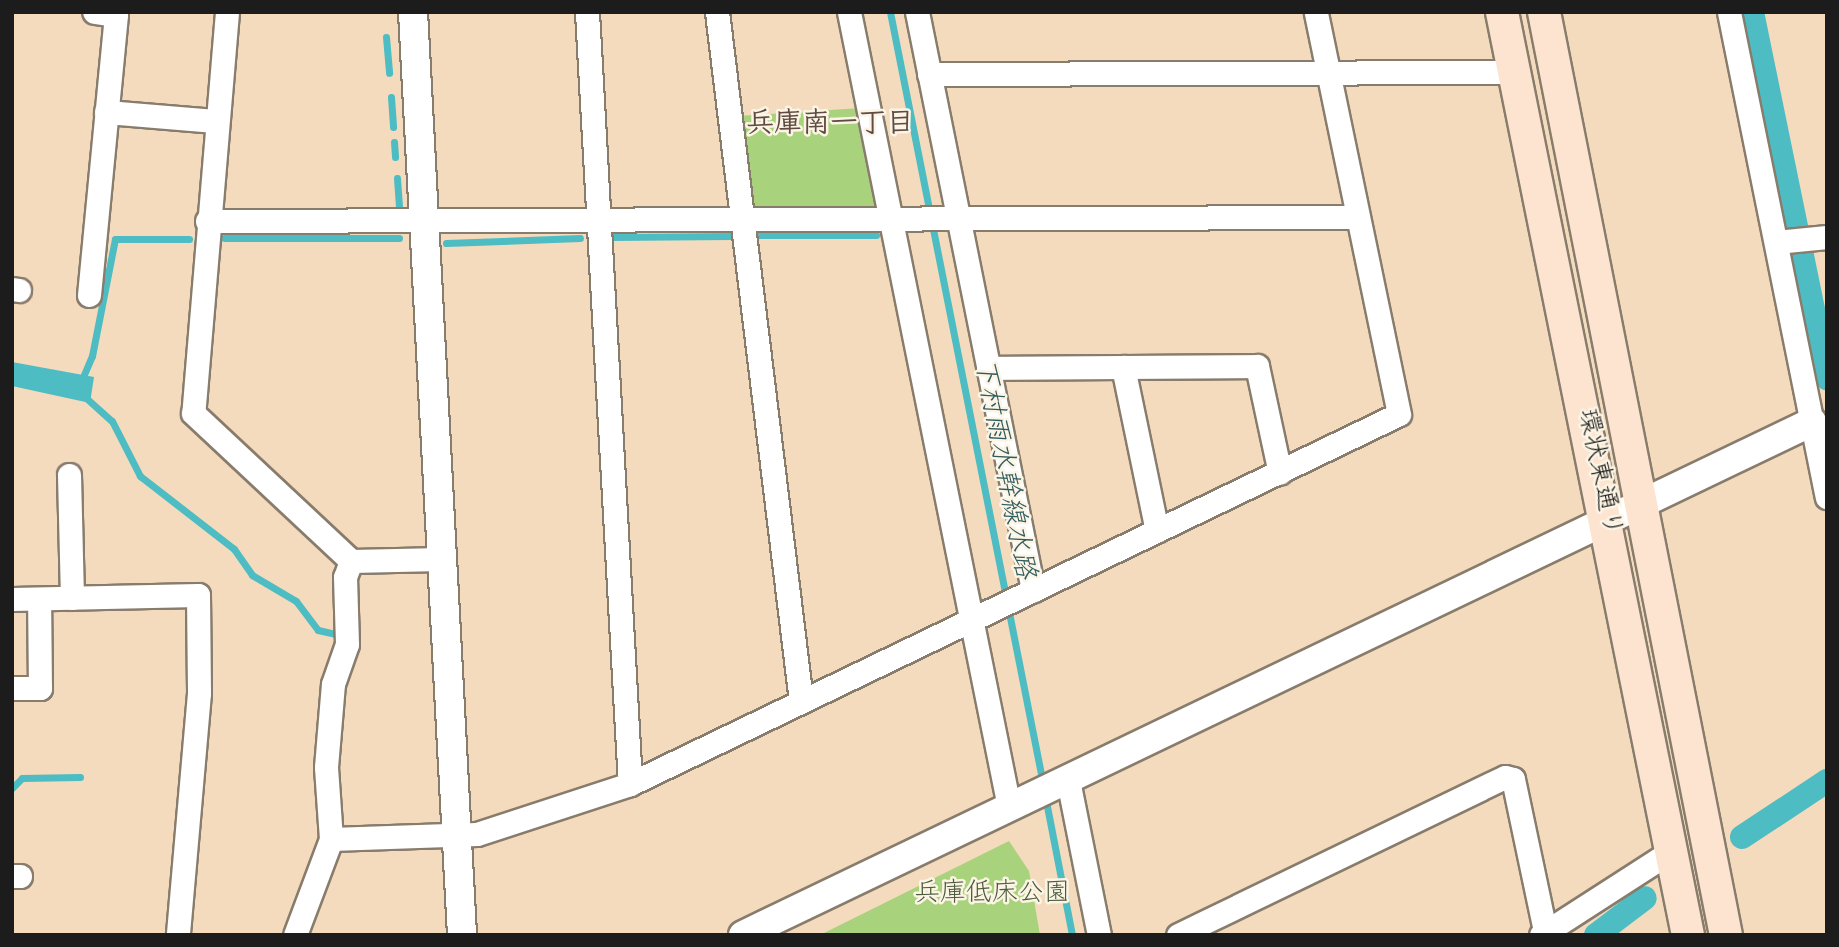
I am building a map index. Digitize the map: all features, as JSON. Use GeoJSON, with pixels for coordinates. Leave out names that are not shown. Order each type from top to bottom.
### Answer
{"type":"FeatureCollection","features":[{"type":"Feature","properties":{"kind":"main road","name":"環状東通り"},"geometry":{"type":"LineString","coordinates":[[1502,12],[1608,521],[1688,935]]}},
{"type":"Feature","properties":{"kind":"main road","name":"環状東通り"},"geometry":{"type":"LineString","coordinates":[[1544,12],[1726,935]]}},
{"type":"Feature","properties":{"kind":"street"},"geometry":{"type":"LineString","coordinates":[[89,295],[116,15],[94,12]]}},
{"type":"Feature","properties":{"kind":"street"},"geometry":{"type":"LineString","coordinates":[[227,12],[207,221],[193,413],[351,561],[441,559]]}},
{"type":"Feature","properties":{"kind":"street"},"geometry":{"type":"LineString","coordinates":[[413,12],[462,935]]}},
{"type":"Feature","properties":{"kind":"street"},"geometry":{"type":"LineString","coordinates":[[587,12],[630,784]]}},
{"type":"Feature","properties":{"kind":"street"},"geometry":{"type":"LineString","coordinates":[[717,12],[801,701]]}},
{"type":"Feature","properties":{"kind":"street"},"geometry":{"type":"LineString","coordinates":[[849,12],[898,220],[1017,803]]}},
{"type":"Feature","properties":{"kind":"street"},"geometry":{"type":"LineString","coordinates":[[917,12],[952,219],[988,368],[1030,591]]}},
{"type":"Feature","properties":{"kind":"street"},"geometry":{"type":"LineString","coordinates":[[331,839],[477,834],[630,784],[1399,414],[1316,12]]}},
{"type":"Feature","properties":{"kind":"street"},"geometry":{"type":"LineString","coordinates":[[1729,12],[1827,497]]}},
{"type":"Feature","properties":{"kind":"street"},"geometry":{"type":"LineString","coordinates":[[929,74],[1514,72]]}},
{"type":"Feature","properties":{"kind":"street"},"geometry":{"type":"LineString","coordinates":[[106,112],[216,121]]}},
{"type":"Feature","properties":{"kind":"street"},"geometry":{"type":"LineString","coordinates":[[207,221],[424,223],[1357,216]]}},
{"type":"Feature","properties":{"kind":"street"},"geometry":{"type":"LineString","coordinates":[[1776,242],[1823,237]]}},
{"type":"Feature","properties":{"kind":"street"},"geometry":{"type":"LineString","coordinates":[[988,368],[1256,366],[1280,473]]}},
{"type":"Feature","properties":{"kind":"street"},"geometry":{"type":"LineString","coordinates":[[1123,367],[1157,531]]}},
{"type":"Feature","properties":{"kind":"street"},"geometry":{"type":"LineString","coordinates":[[743,935],[1812,422]]}},
{"type":"Feature","properties":{"kind":"street"},"geometry":{"type":"LineString","coordinates":[[69,475],[72,598]]}},
{"type":"Feature","properties":{"kind":"street"},"geometry":{"type":"LineString","coordinates":[[295,935],[331,839],[326,767],[333,684],[347,644],[345,578],[351,561]]}},
{"type":"Feature","properties":{"kind":"street"},"geometry":{"type":"LineString","coordinates":[[12,599],[198,595],[199,693],[178,935]]}},
{"type":"Feature","properties":{"kind":"street"},"geometry":{"type":"LineString","coordinates":[[12,688],[40,688],[39,599]]}},
{"type":"Feature","properties":{"kind":"street"},"geometry":{"type":"LineString","coordinates":[[1178,935],[1505,777],[1513,779],[1544,934],[1670,852]]}},
{"type":"Feature","properties":{"kind":"street"},"geometry":{"type":"LineString","coordinates":[[1064,782],[1099,935]]}},
{"type":"Feature","properties":{"kind":"green space"},"geometry":{"type":"Polygon","coordinates":[[[861,108],[877,208],[750,210],[738,116],[861,108]]]}},
{"type":"Feature","properties":{"kind":"green space","name":"兵庫低床公園"},"geometry":{"type":"Polygon","coordinates":[[[1009,841],[1029,871],[1040,935],[820,935],[1009,841]]]}},
{"type":"Feature","properties":{"kind":"water"},"geometry":{"type":"Polygon","coordinates":[[[12,362],[94,377],[90,403],[12,386],[12,362]]]}},
{"type":"Feature","properties":{"kind":"waterway","name":"下村雨水幹線水路"},"geometry":{"type":"LineString","coordinates":[[890,12],[1043,784]]}},
{"type":"Feature","properties":{"kind":"waterway"},"geometry":{"type":"LineString","coordinates":[[1752,12],[1827,378]]}},
{"type":"Feature","properties":{"kind":"waterway"},"geometry":{"type":"LineString","coordinates":[[386,37],[389,73]]}},
{"type":"Feature","properties":{"kind":"waterway"},"geometry":{"type":"LineString","coordinates":[[391,97],[393,127]]}},
{"type":"Feature","properties":{"kind":"waterway"},"geometry":{"type":"LineString","coordinates":[[394,142],[395,157]]}},
{"type":"Feature","properties":{"kind":"waterway"},"geometry":{"type":"LineString","coordinates":[[397,178],[399,206]]}},
{"type":"Feature","properties":{"kind":"waterway"},"geometry":{"type":"LineString","coordinates":[[758,235],[876,235]]}},
{"type":"Feature","properties":{"kind":"waterway"},"geometry":{"type":"LineString","coordinates":[[610,237],[732,236]]}},
{"type":"Feature","properties":{"kind":"waterway"},"geometry":{"type":"LineString","coordinates":[[224,238],[399,238]]}},
{"type":"Feature","properties":{"kind":"waterway"},"geometry":{"type":"LineString","coordinates":[[446,243],[580,238]]}},
{"type":"Feature","properties":{"kind":"waterway"},"geometry":{"type":"LineString","coordinates":[[80,384],[92,356],[115,239],[189,239]]}},
{"type":"Feature","properties":{"kind":"waterway"},"geometry":{"type":"LineString","coordinates":[[85,397],[112,421],[140,476],[234,549],[252,575],[296,601],[318,630],[340,635]]}},
{"type":"Feature","properties":{"kind":"waterway"},"geometry":{"type":"LineString","coordinates":[[12,788],[22,778],[80,777]]}},
{"type":"Feature","properties":{"kind":"waterway"},"geometry":{"type":"LineString","coordinates":[[1742,837],[1827,781]]}},
{"type":"Feature","properties":{"kind":"waterway","name":"下村雨水幹線水路"},"geometry":{"type":"LineString","coordinates":[[1045,796],[1072,935]]}},
{"type":"Feature","properties":{"kind":"waterway"},"geometry":{"type":"LineString","coordinates":[[1596,935],[1645,898]]}},
{"type":"Feature","properties":{"kind":"district","name":"兵庫南一丁目"},"geometry":{"type":"Point","coordinates":[830,126]}}]}
